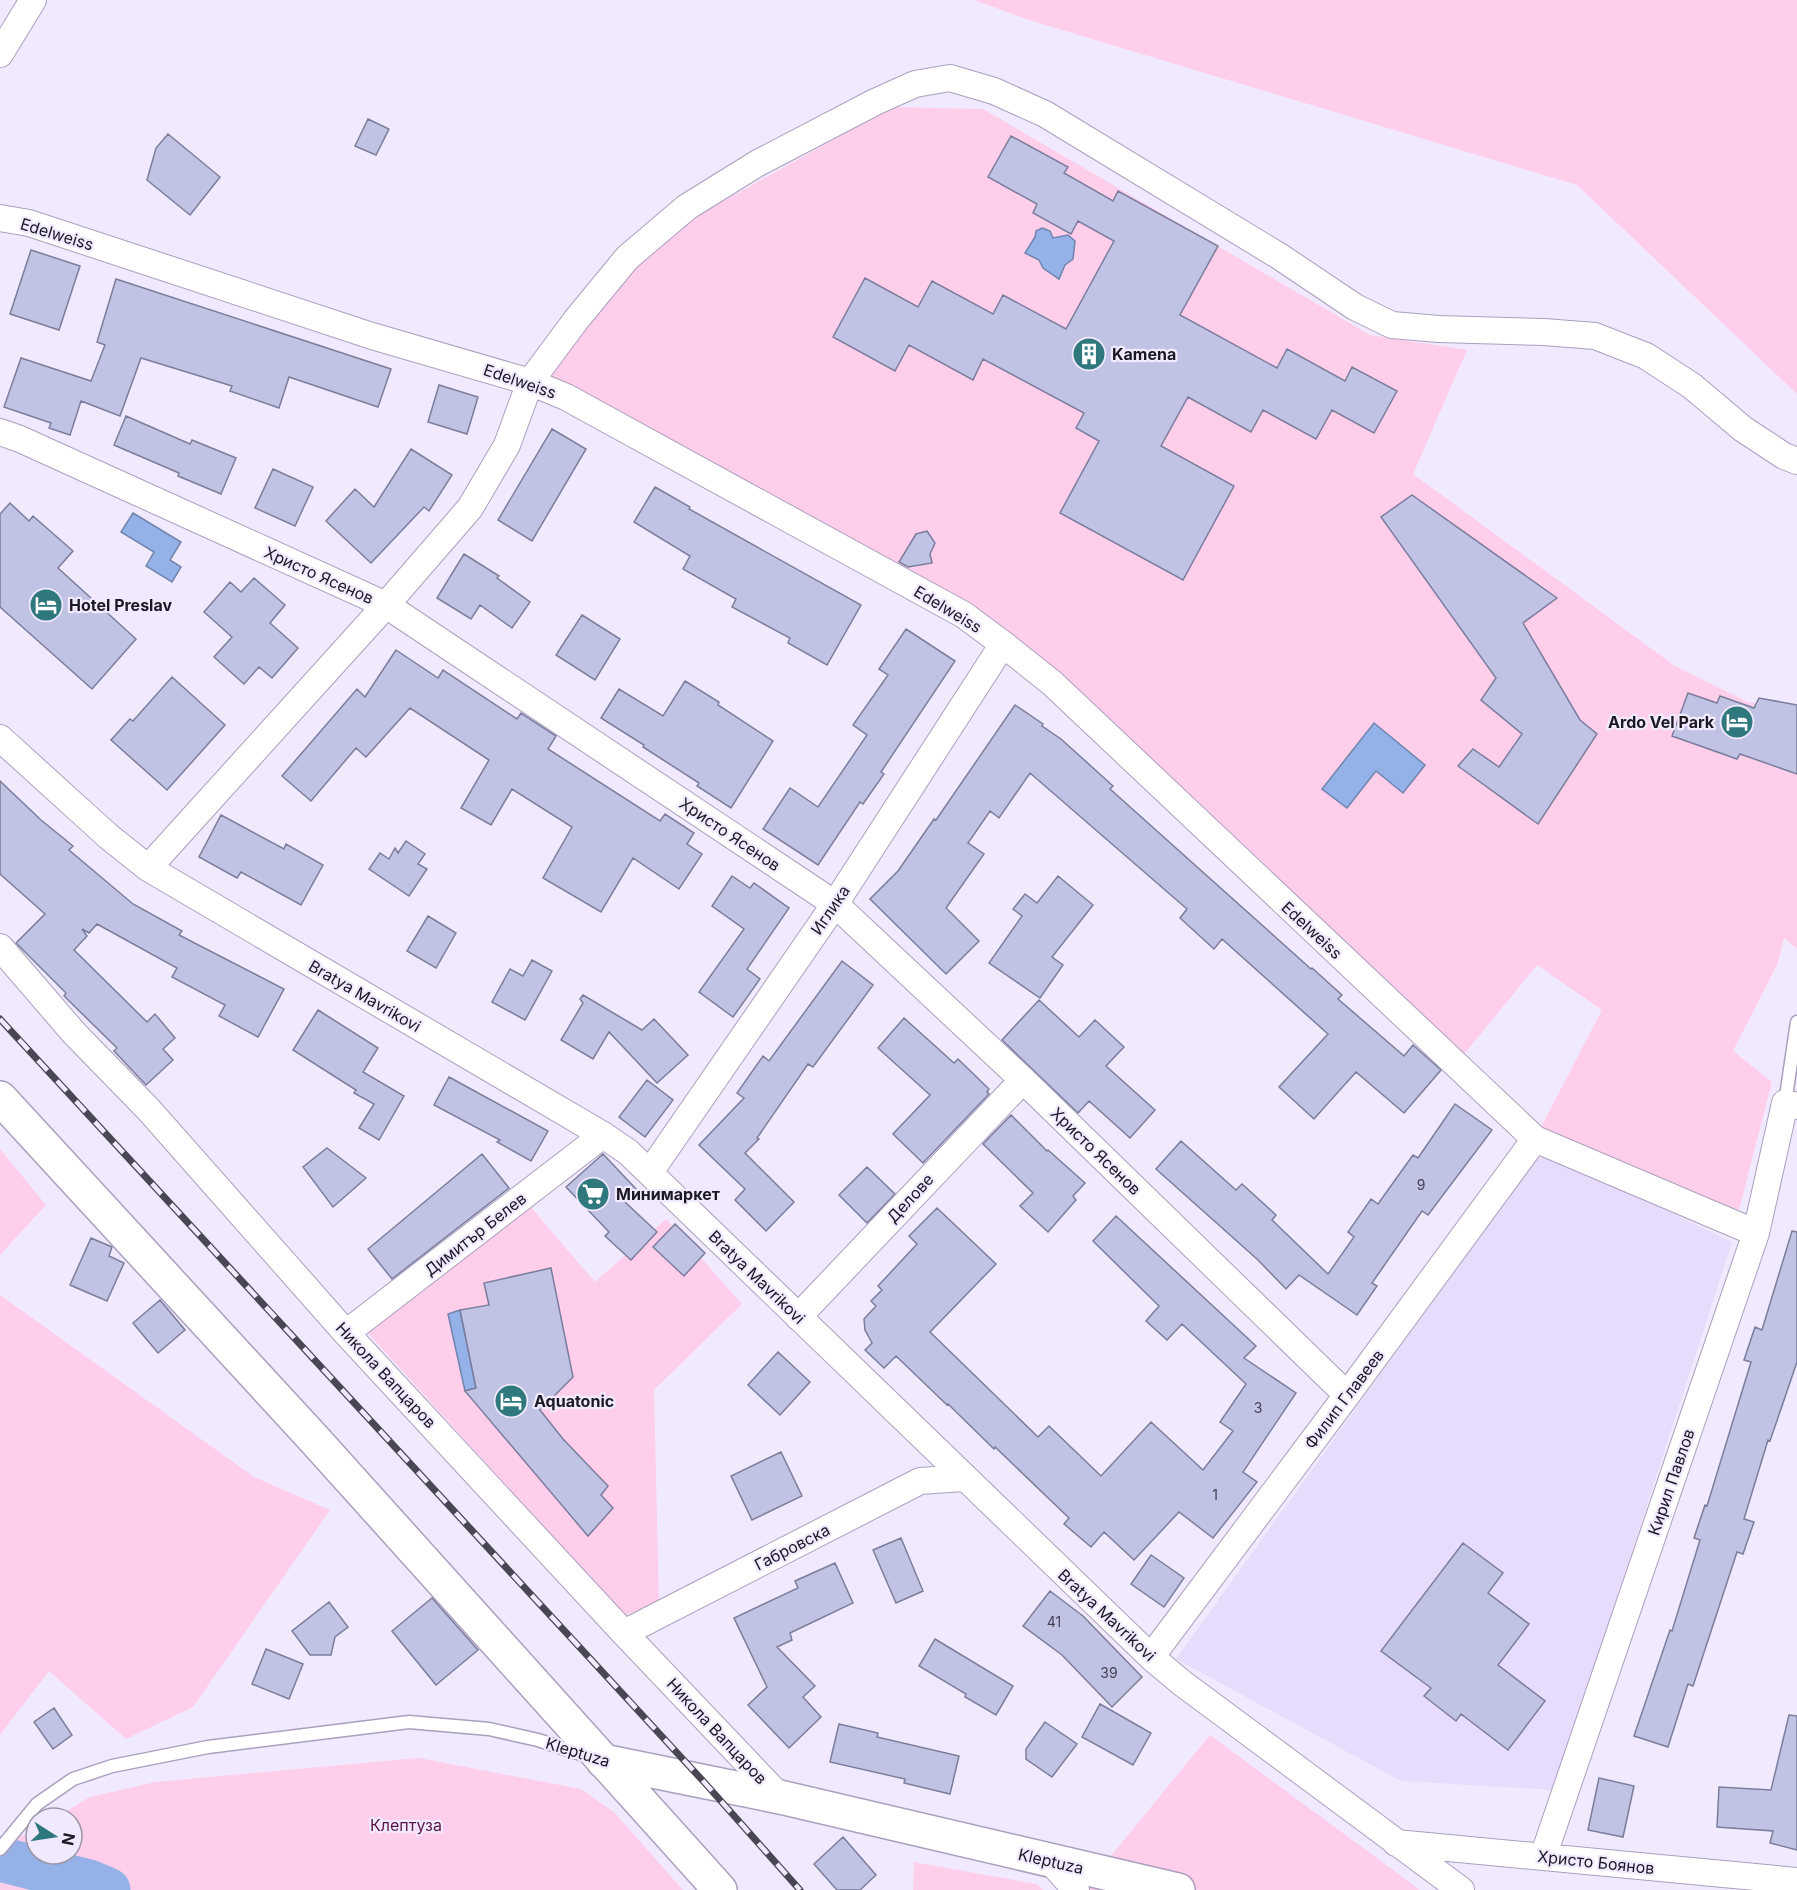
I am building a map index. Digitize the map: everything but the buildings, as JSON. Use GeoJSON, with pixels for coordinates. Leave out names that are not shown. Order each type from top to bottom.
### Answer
{"type":"FeatureCollection","features":[{"type":"Feature","properties":{"kind":"street"},"geometry":{"type":"LineString","coordinates":[[0,54],[33,0]]}},
{"type":"Feature","properties":{"kind":"street"},"geometry":{"type":"LineString","coordinates":[[148,868],[386,605],[470,508],[507,445],[530,382],[576,320],[627,258],[687,207],[758,163],[875,102],[915,84],[950,78],[994,91],[1046,114],[1279,256],[1355,307],[1392,325],[1595,336],[1646,356],[1692,386],[1743,429],[1784,456],[1797,461]]}},
{"type":"Feature","properties":{"kind":"street","name":"Edelweiss"},"geometry":{"type":"LineString","coordinates":[[0,218],[29,223],[360,332],[530,382],[566,397],[963,615],[1052,683],[1535,1139],[1756,1233]]}},
{"type":"Feature","properties":{"kind":"street","name":"Христо Ясенов"},"geometry":{"type":"LineString","coordinates":[[0,432],[386,605],[835,904],[1023,1080],[1347,1395]]}},
{"type":"Feature","properties":{"kind":"street","name":"Иглика"},"geometry":{"type":"LineString","coordinates":[[650,1172],[835,904],[1003,644]]}},
{"type":"Feature","properties":{"kind":"street","name":"Bratya Mavrikovi"},"geometry":{"type":"LineString","coordinates":[[0,738],[108,836],[148,868],[603,1135],[628,1152],[1151,1657],[1182,1683],[1461,1890]]}},
{"type":"Feature","properties":{"kind":"street","name":"Никола Вапцаров"},"geometry":{"type":"LineString","coordinates":[[0,947],[74,1033],[149,1110],[346,1333],[624,1633],[780,1797]]}},
{"type":"Feature","properties":{"kind":"street","name":"Делове"},"geometry":{"type":"LineString","coordinates":[[798,1317],[1023,1080]]}},
{"type":"Feature","properties":{"kind":"street"},"geometry":{"type":"LineString","coordinates":[[0,1098],[314,1439],[720,1890]]}},
{"type":"Feature","properties":{"kind":"street","name":"Кирил Павлов"},"geometry":{"type":"LineString","coordinates":[[1543,1857],[1756,1233],[1791,1104]]}},
{"type":"Feature","properties":{"kind":"street","name":"Димитър Белев"},"geometry":{"type":"LineString","coordinates":[[346,1333],[603,1135]]}},
{"type":"Feature","properties":{"kind":"street","name":"Филип Главеев"},"geometry":{"type":"LineString","coordinates":[[1151,1657],[1535,1139]]}},
{"type":"Feature","properties":{"kind":"street","name":"Габровска"},"geometry":{"type":"LineString","coordinates":[[624,1633],[920,1481],[964,1478]]}},
{"type":"Feature","properties":{"kind":"street","name":"Kleptuza"},"geometry":{"type":"LineString","coordinates":[[603,1761],[780,1797],[1178,1890]]}},
{"type":"Feature","properties":{"kind":"street","name":"Христо Боянов"},"geometry":{"type":"LineString","coordinates":[[1396,1843],[1797,1881]]}},
{"type":"Feature","properties":{"kind":"street"},"geometry":{"type":"LineString","coordinates":[[1051,1862],[1076,1890]]}},
{"type":"Feature","properties":{"kind":"lane"},"geometry":{"type":"LineString","coordinates":[[1791,1104],[1797,1022]]}},
{"type":"Feature","properties":{"kind":"lane","name":"Kleptuza"},"geometry":{"type":"LineString","coordinates":[[0,1849],[37,1804],[74,1779],[112,1766],[208,1747],[409,1722],[489,1729],[538,1740],[603,1761]]}},
{"type":"Feature","properties":{"kind":"shaded area"},"geometry":{"type":"Polygon","coordinates":[[[1552,1156],[1732,1242],[1555,1790],[1401,1781],[1176,1659],[1536,1158],[1552,1156]]]}},
{"type":"Feature","properties":{"kind":"green space"},"geometry":{"type":"Polygon","coordinates":[[[974,0],[1797,0],[1797,394],[1577,185],[1029,20],[974,0]]]}},
{"type":"Feature","properties":{"kind":"green space"},"geometry":{"type":"Polygon","coordinates":[[[892,107],[983,109],[1370,335],[1467,350],[1413,474],[1675,666],[1748,702],[1797,710],[1797,949],[1784,938],[1778,963],[1733,1051],[1772,1082],[1739,1210],[1720,1216],[1539,1131],[1602,1010],[1537,965],[1461,1058],[1074,694],[544,378],[632,264],[693,218],[892,107]]]}},
{"type":"Feature","properties":{"kind":"green space"},"geometry":{"type":"Polygon","coordinates":[[[0,1149],[46,1205],[0,1255],[0,1149]]]}},
{"type":"Feature","properties":{"kind":"green space"},"geometry":{"type":"Polygon","coordinates":[[[528,1204],[595,1282],[666,1219],[742,1304],[654,1390],[659,1605],[623,1615],[368,1333],[528,1204]]]}},
{"type":"Feature","properties":{"kind":"green space"},"geometry":{"type":"Polygon","coordinates":[[[0,1295],[254,1477],[330,1510],[193,1707],[126,1739],[49,1671],[0,1735],[0,1295]]]}},
{"type":"Feature","properties":{"kind":"green space"},"geometry":{"type":"Polygon","coordinates":[[[1210,1735],[1420,1890],[1083,1890],[1210,1735]]]}},
{"type":"Feature","properties":{"kind":"green space","name":"Клептуза"},"geometry":{"type":"Polygon","coordinates":[[[419,1758],[581,1789],[614,1812],[683,1890],[0,1890],[0,1842],[24,1835],[24,1866],[84,1866],[84,1806],[75,1806],[90,1797],[156,1782],[419,1758]]]}},
{"type":"Feature","properties":{"kind":"green space"},"geometry":{"type":"Polygon","coordinates":[[[914,1862],[1036,1884],[1044,1890],[913,1890],[914,1862]]]}},
{"type":"Feature","properties":{"kind":"water"},"geometry":{"type":"Polygon","coordinates":[[[1042,228],[1050,231],[1053,238],[1068,235],[1075,241],[1073,259],[1065,265],[1059,279],[1043,268],[1039,260],[1025,253],[1036,231],[1042,228]]]}},
{"type":"Feature","properties":{"kind":"water"},"geometry":{"type":"Polygon","coordinates":[[[133,513],[181,542],[170,560],[181,567],[172,582],[146,566],[154,552],[121,532],[133,513]]]}},
{"type":"Feature","properties":{"kind":"water"},"geometry":{"type":"Polygon","coordinates":[[[1374,723],[1425,765],[1403,793],[1376,771],[1347,808],[1322,789],[1374,723]]]}},
{"type":"Feature","properties":{"kind":"water"},"geometry":{"type":"Polygon","coordinates":[[[460,1310],[476,1388],[465,1391],[448,1314],[460,1310]]]}},
{"type":"Feature","properties":{"kind":"waterway"},"geometry":{"type":"LineString","coordinates":[[0,1859],[89,1882],[108,1890]]}},
{"type":"Feature","properties":{"kind":"railway"},"geometry":{"type":"LineString","coordinates":[[0,1019],[704,1782],[800,1890]]}},
{"type":"Feature","properties":{"kind":"place","name":"Kamena"},"geometry":{"type":"Point","coordinates":[1089,354]}},
{"type":"Feature","properties":{"kind":"place","name":"Hotel Preslav"},"geometry":{"type":"Point","coordinates":[46,605]}},
{"type":"Feature","properties":{"kind":"place","name":"Ardo Vel Park"},"geometry":{"type":"Point","coordinates":[1737,722]}},
{"type":"Feature","properties":{"kind":"place","name":"Минимаркет"},"geometry":{"type":"Point","coordinates":[593,1194]}},
{"type":"Feature","properties":{"kind":"place","name":"Aquatonic"},"geometry":{"type":"Point","coordinates":[511,1401]}}]}
